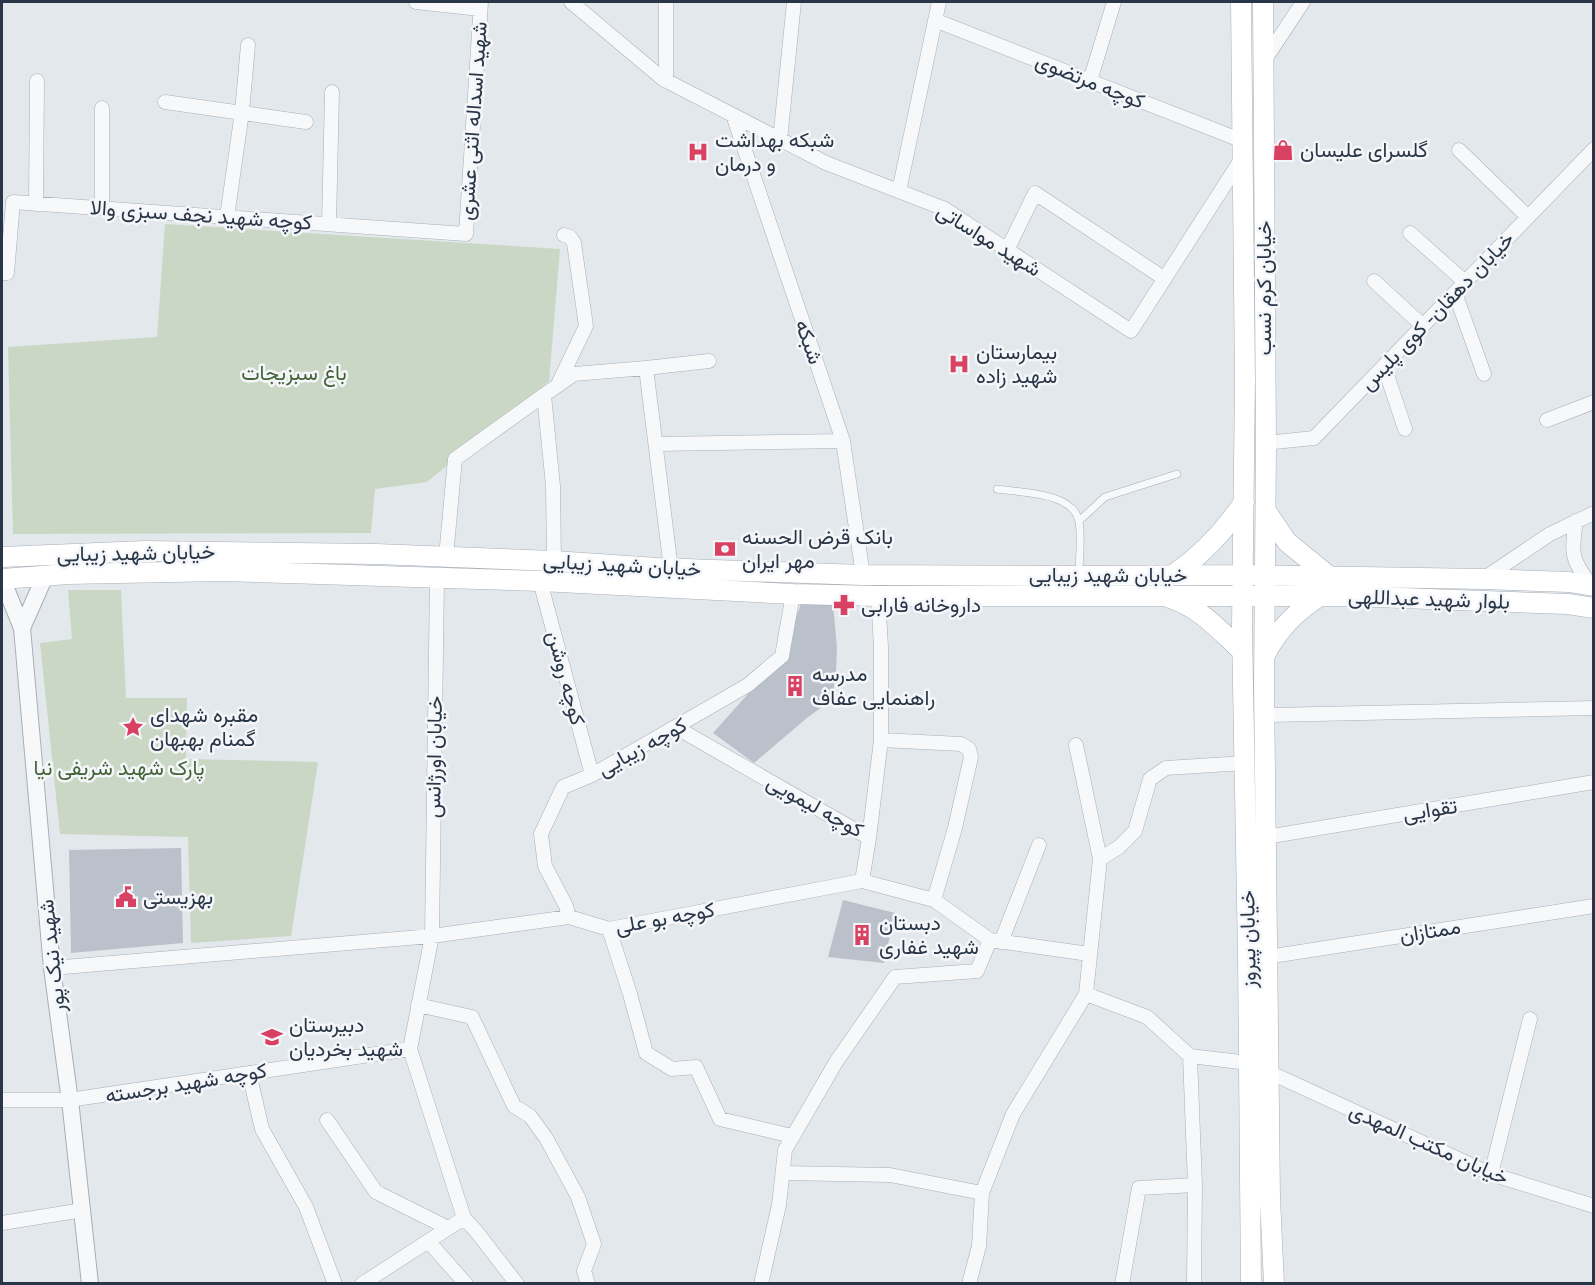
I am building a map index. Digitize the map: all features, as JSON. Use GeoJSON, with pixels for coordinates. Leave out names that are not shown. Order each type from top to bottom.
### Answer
{"type":"FeatureCollection","features":[{"type":"Feature","properties":{"kind":"main road","name":"خیابان کرم نسب"},"geometry":{"type":"LineString","coordinates":[[1241,2],[1244,445],[1242,595]]}},
{"type":"Feature","properties":{"kind":"main road","name":"خیابان کرم نسب"},"geometry":{"type":"LineString","coordinates":[[1263,2],[1265,585]]}},
{"type":"Feature","properties":{"kind":"main road"},"geometry":{"type":"LineString","coordinates":[[1244,445],[1266,443]]}},
{"type":"Feature","properties":{"kind":"main road"},"geometry":{"type":"LineString","coordinates":[[1173,575],[1208,548],[1244,502]]}},
{"type":"Feature","properties":{"kind":"main road"},"geometry":{"type":"LineString","coordinates":[[1264,658],[1274,638],[1308,604],[1316,586],[1265,510]]}},
{"type":"Feature","properties":{"kind":"main road","name":"خیابان شهید زیبایی"},"geometry":{"type":"LineString","coordinates":[[2,557],[145,551],[333,553],[863,575],[1243,574],[1265,585]]}},
{"type":"Feature","properties":{"kind":"main road"},"geometry":{"type":"LineString","coordinates":[[333,553],[333,575]]}},
{"type":"Feature","properties":{"kind":"main road","name":"خیابان شهید زیبایی"},"geometry":{"type":"LineString","coordinates":[[2,579],[222,571],[436,579],[540,580],[665,589],[878,596],[1242,595],[1265,585]]}},
{"type":"Feature","properties":{"kind":"main road","name":"بلوار شهید عبداللهی"},"geometry":{"type":"LineString","coordinates":[[1316,586],[1484,579],[1592,585]]}},
{"type":"Feature","properties":{"kind":"main road","name":"بلوار شهید عبداللهی"},"geometry":{"type":"LineString","coordinates":[[1265,585],[1316,586],[1568,604],[1593,608]]}},
{"type":"Feature","properties":{"kind":"main road","name":"خیابان پیروز"},"geometry":{"type":"LineString","coordinates":[[1265,585],[1267,957],[1274,1284]]}},
{"type":"Feature","properties":{"kind":"main road"},"geometry":{"type":"LineString","coordinates":[[1159,594],[1195,609],[1242,651]]}},
{"type":"Feature","properties":{"kind":"main road","name":"خیابان پیروز"},"geometry":{"type":"LineString","coordinates":[[1242,595],[1251,1284]]}},
{"type":"Feature","properties":{"kind":"street"},"geometry":{"type":"LineString","coordinates":[[417,2],[481,5]]}},
{"type":"Feature","properties":{"kind":"street","name":"شهید مواساتی"},"geometry":{"type":"LineString","coordinates":[[571,2],[666,81],[826,164],[945,209],[1131,331],[1243,149]]}},
{"type":"Feature","properties":{"kind":"street"},"geometry":{"type":"LineString","coordinates":[[666,2],[666,81]]}},
{"type":"Feature","properties":{"kind":"street"},"geometry":{"type":"LineString","coordinates":[[780,140],[794,2]]}},
{"type":"Feature","properties":{"kind":"street"},"geometry":{"type":"LineString","coordinates":[[899,191],[937,21],[939,2]]}},
{"type":"Feature","properties":{"kind":"street"},"geometry":{"type":"LineString","coordinates":[[1090,81],[1114,2]]}},
{"type":"Feature","properties":{"kind":"street"},"geometry":{"type":"LineString","coordinates":[[1263,63],[1303,2]]}},
{"type":"Feature","properties":{"kind":"street","name":"شهید اسداله اثنی عشری"},"geometry":{"type":"LineString","coordinates":[[466,234],[481,5]]}},
{"type":"Feature","properties":{"kind":"street","name":"کوچه مرتضوی"},"geometry":{"type":"LineString","coordinates":[[937,21],[1090,81],[1243,149]]}},
{"type":"Feature","properties":{"kind":"street"},"geometry":{"type":"LineString","coordinates":[[227,217],[242,112],[248,45]]}},
{"type":"Feature","properties":{"kind":"street"},"geometry":{"type":"LineString","coordinates":[[36,204],[37,81]]}},
{"type":"Feature","properties":{"kind":"street"},"geometry":{"type":"LineString","coordinates":[[329,224],[332,92]]}},
{"type":"Feature","properties":{"kind":"street"},"geometry":{"type":"LineString","coordinates":[[165,102],[306,122]]}},
{"type":"Feature","properties":{"kind":"street"},"geometry":{"type":"LineString","coordinates":[[102,108],[102,208]]}},
{"type":"Feature","properties":{"kind":"street","name":"شبکه"},"geometry":{"type":"LineString","coordinates":[[732,115],[843,441],[863,575]]}},
{"type":"Feature","properties":{"kind":"street","name":"خیابان دهقان - کوی پلیس"},"geometry":{"type":"LineString","coordinates":[[1266,443],[1314,438],[1593,149]]}},
{"type":"Feature","properties":{"kind":"street"},"geometry":{"type":"LineString","coordinates":[[1458,150],[1528,218]]}},
{"type":"Feature","properties":{"kind":"street"},"geometry":{"type":"LineString","coordinates":[[1007,250],[1035,193],[1165,279]]}},
{"type":"Feature","properties":{"kind":"street","name":"کوچه شهید نجف سبزی والا"},"geometry":{"type":"LineString","coordinates":[[2,273],[7,273],[13,202],[466,234]]}},
{"type":"Feature","properties":{"kind":"street"},"geometry":{"type":"LineString","coordinates":[[1410,232],[1465,282]]}},
{"type":"Feature","properties":{"kind":"street"},"geometry":{"type":"LineString","coordinates":[[558,384],[586,326],[574,243],[570,237],[564,235]]}},
{"type":"Feature","properties":{"kind":"street"},"geometry":{"type":"LineString","coordinates":[[1374,281],[1422,326]]}},
{"type":"Feature","properties":{"kind":"street"},"geometry":{"type":"LineString","coordinates":[[1455,293],[1484,374]]}},
{"type":"Feature","properties":{"kind":"street"},"geometry":{"type":"LineString","coordinates":[[446,557],[455,459],[574,374],[709,361]]}},
{"type":"Feature","properties":{"kind":"street"},"geometry":{"type":"LineString","coordinates":[[1384,366],[1405,429]]}},
{"type":"Feature","properties":{"kind":"street"},"geometry":{"type":"LineString","coordinates":[[646,368],[671,568]]}},
{"type":"Feature","properties":{"kind":"street"},"geometry":{"type":"LineString","coordinates":[[544,395],[553,486],[554,561]]}},
{"type":"Feature","properties":{"kind":"street"},"geometry":{"type":"LineString","coordinates":[[1547,420],[1593,402]]}},
{"type":"Feature","properties":{"kind":"street"},"geometry":{"type":"LineString","coordinates":[[657,444],[843,441]]}},
{"type":"Feature","properties":{"kind":"street"},"geometry":{"type":"LineString","coordinates":[[1484,579],[1550,534],[1593,513]]}},
{"type":"Feature","properties":{"kind":"street"},"geometry":{"type":"LineString","coordinates":[[1576,521],[1572,543],[1576,566],[1592,585]]}},
{"type":"Feature","properties":{"kind":"street","name":"شهید نیک پور"},"geometry":{"type":"LineString","coordinates":[[22,628],[45,576]]}},
{"type":"Feature","properties":{"kind":"street","name":"شهید نیک پور"},"geometry":{"type":"LineString","coordinates":[[2,579],[22,628],[52,968],[83,1210],[90,1284]]}},
{"type":"Feature","properties":{"kind":"street","name":"خیابان اورژانس"},"geometry":{"type":"LineString","coordinates":[[410,1049],[432,936],[436,579]]}},
{"type":"Feature","properties":{"kind":"street","name":"کوچه روشن"},"geometry":{"type":"LineString","coordinates":[[540,580],[592,775]]}},
{"type":"Feature","properties":{"kind":"street","name":"کوچه زیبایی"},"geometry":{"type":"LineString","coordinates":[[569,917],[566,906],[545,866],[541,834],[563,787],[592,775],[748,686],[782,656],[793,594]]}},
{"type":"Feature","properties":{"kind":"street","name":"کوچه لیمویی"},"geometry":{"type":"LineString","coordinates":[[677,728],[869,838],[881,740],[881,647],[878,596]]}},
{"type":"Feature","properties":{"kind":"street"},"geometry":{"type":"LineString","coordinates":[[1265,716],[1593,708]]}},
{"type":"Feature","properties":{"kind":"street"},"geometry":{"type":"LineString","coordinates":[[881,740],[961,744],[969,749],[971,757],[955,828],[934,900]]}},
{"type":"Feature","properties":{"kind":"street"},"geometry":{"type":"LineString","coordinates":[[969,1284],[979,1245],[982,1193],[1013,1114],[1086,994],[1100,859],[1076,745]]}},
{"type":"Feature","properties":{"kind":"street"},"geometry":{"type":"LineString","coordinates":[[1100,859],[1119,847],[1135,831],[1150,779],[1166,768],[1245,763]]}},
{"type":"Feature","properties":{"kind":"street","name":"تقوایی"},"geometry":{"type":"LineString","coordinates":[[1266,837],[1593,783]]}},
{"type":"Feature","properties":{"kind":"street"},"geometry":{"type":"LineString","coordinates":[[869,838],[862,881],[934,900],[995,941],[1089,954]]}},
{"type":"Feature","properties":{"kind":"street"},"geometry":{"type":"LineString","coordinates":[[761,1284],[779,1205],[785,1150],[836,1062],[895,977],[976,971],[995,941],[1039,845]]}},
{"type":"Feature","properties":{"kind":"street","name":"کوچه بو علی"},"geometry":{"type":"LineString","coordinates":[[52,968],[432,936],[569,917],[609,929],[862,881]]}},
{"type":"Feature","properties":{"kind":"street","name":"ممتازان"},"geometry":{"type":"LineString","coordinates":[[1267,957],[1593,906]]}},
{"type":"Feature","properties":{"kind":"street"},"geometry":{"type":"LineString","coordinates":[[609,929],[646,1053],[672,1069],[696,1067],[720,1119],[792,1137]]}},
{"type":"Feature","properties":{"kind":"street"},"geometry":{"type":"LineString","coordinates":[[1086,994],[1147,1017],[1190,1056],[1249,1063]]}},
{"type":"Feature","properties":{"kind":"street"},"geometry":{"type":"LineString","coordinates":[[418,1005],[472,1017],[514,1106],[530,1116],[546,1138],[578,1197],[594,1244],[584,1271],[588,1284]]}},
{"type":"Feature","properties":{"kind":"street"},"geometry":{"type":"LineString","coordinates":[[1491,1174],[1530,1019]]}},
{"type":"Feature","properties":{"kind":"street"},"geometry":{"type":"LineString","coordinates":[[410,1049],[464,1218],[517,1284]]}},
{"type":"Feature","properties":{"kind":"street","name":"کوچه شهید برجسته"},"geometry":{"type":"LineString","coordinates":[[2,1100],[69,1100],[410,1049]]}},
{"type":"Feature","properties":{"kind":"street"},"geometry":{"type":"LineString","coordinates":[[1190,1056],[1195,1185],[1194,1284]]}},
{"type":"Feature","properties":{"kind":"street","name":"خیابان مکتب المهدی"},"geometry":{"type":"LineString","coordinates":[[1269,1072],[1491,1174],[1593,1206]]}},
{"type":"Feature","properties":{"kind":"street"},"geometry":{"type":"LineString","coordinates":[[249,1073],[262,1129],[306,1207],[334,1284]]}},
{"type":"Feature","properties":{"kind":"street"},"geometry":{"type":"LineString","coordinates":[[327,1120],[376,1192],[448,1228]]}},
{"type":"Feature","properties":{"kind":"street"},"geometry":{"type":"LineString","coordinates":[[783,1173],[890,1174],[982,1193]]}},
{"type":"Feature","properties":{"kind":"street"},"geometry":{"type":"LineString","coordinates":[[1122,1284],[1139,1188],[1195,1185]]}},
{"type":"Feature","properties":{"kind":"street"},"geometry":{"type":"LineString","coordinates":[[1593,1201],[1593,1206]]}},
{"type":"Feature","properties":{"kind":"street"},"geometry":{"type":"LineString","coordinates":[[2,1223],[83,1210]]}},
{"type":"Feature","properties":{"kind":"street"},"geometry":{"type":"LineString","coordinates":[[362,1284],[464,1218]]}},
{"type":"Feature","properties":{"kind":"street"},"geometry":{"type":"LineString","coordinates":[[428,1241],[465,1284]]}},
{"type":"Feature","properties":{"kind":"lane"},"geometry":{"type":"LineString","coordinates":[[1079,521],[1105,497],[1177,474]]}},
{"type":"Feature","properties":{"kind":"lane"},"geometry":{"type":"LineString","coordinates":[[997,489],[1061,499],[1074,508],[1079,521],[1078,576]]}},
{"type":"Feature","properties":{"kind":"green space","name":"باغ سبزیجات"},"geometry":{"type":"Polygon","coordinates":[[[165,224],[560,249],[549,381],[427,482],[375,489],[371,533],[13,534],[8,347],[157,337],[165,224]]]}},
{"type":"Feature","properties":{"kind":"green space","name":"پارک شهید شریفی نیا"},"geometry":{"type":"Polygon","coordinates":[[[68,590],[121,590],[126,698],[187,698],[186,759],[318,762],[291,936],[191,943],[188,837],[60,834],[40,643],[72,639],[68,590]]]}},
{"type":"Feature","properties":{"kind":"building","name":"مدرسه راهنمایی عفاف"},"geometry":{"type":"Polygon","coordinates":[[[802,601],[833,604],[837,648],[832,700],[808,717],[754,763],[713,733],[782,656],[802,601]]]}},
{"type":"Feature","properties":{"kind":"building","name":"بهزیستی"},"geometry":{"type":"Polygon","coordinates":[[[181,848],[183,943],[71,953],[69,850],[181,848]]]}},
{"type":"Feature","properties":{"kind":"building","name":"دبستان شهید غفاری"},"geometry":{"type":"Polygon","coordinates":[[[843,900],[895,913],[884,963],[828,957],[843,900]]]}},
{"type":"Feature","properties":{"kind":"place","name":"گلسرای علیسان"},"geometry":{"type":"Point","coordinates":[1283,150]}},
{"type":"Feature","properties":{"kind":"place","name":"شبکه بهداشت و درمان"},"geometry":{"type":"Point","coordinates":[698,152]}},
{"type":"Feature","properties":{"kind":"place","name":"بیمارستان شهید زاده"},"geometry":{"type":"Point","coordinates":[959,364]}},
{"type":"Feature","properties":{"kind":"place","name":"بانک قرض الحسنه مهر ایران"},"geometry":{"type":"Point","coordinates":[725,549]}},
{"type":"Feature","properties":{"kind":"place","name":"داروخانه فارابی"},"geometry":{"type":"Point","coordinates":[844,605]}},
{"type":"Feature","properties":{"kind":"place","name":"مدرسه راهنمایی عفاف"},"geometry":{"type":"Point","coordinates":[795,686]}},
{"type":"Feature","properties":{"kind":"place","name":"مقبره شهدای گمنام بهبهان"},"geometry":{"type":"Point","coordinates":[133,727]}},
{"type":"Feature","properties":{"kind":"place","name":"بهزیستی"},"geometry":{"type":"Point","coordinates":[126,897]}},
{"type":"Feature","properties":{"kind":"place","name":"دبستان شهید غفاری"},"geometry":{"type":"Point","coordinates":[862,935]}},
{"type":"Feature","properties":{"kind":"place","name":"دبیرستان شهید بخردیان"},"geometry":{"type":"Point","coordinates":[272,1037]}}]}
